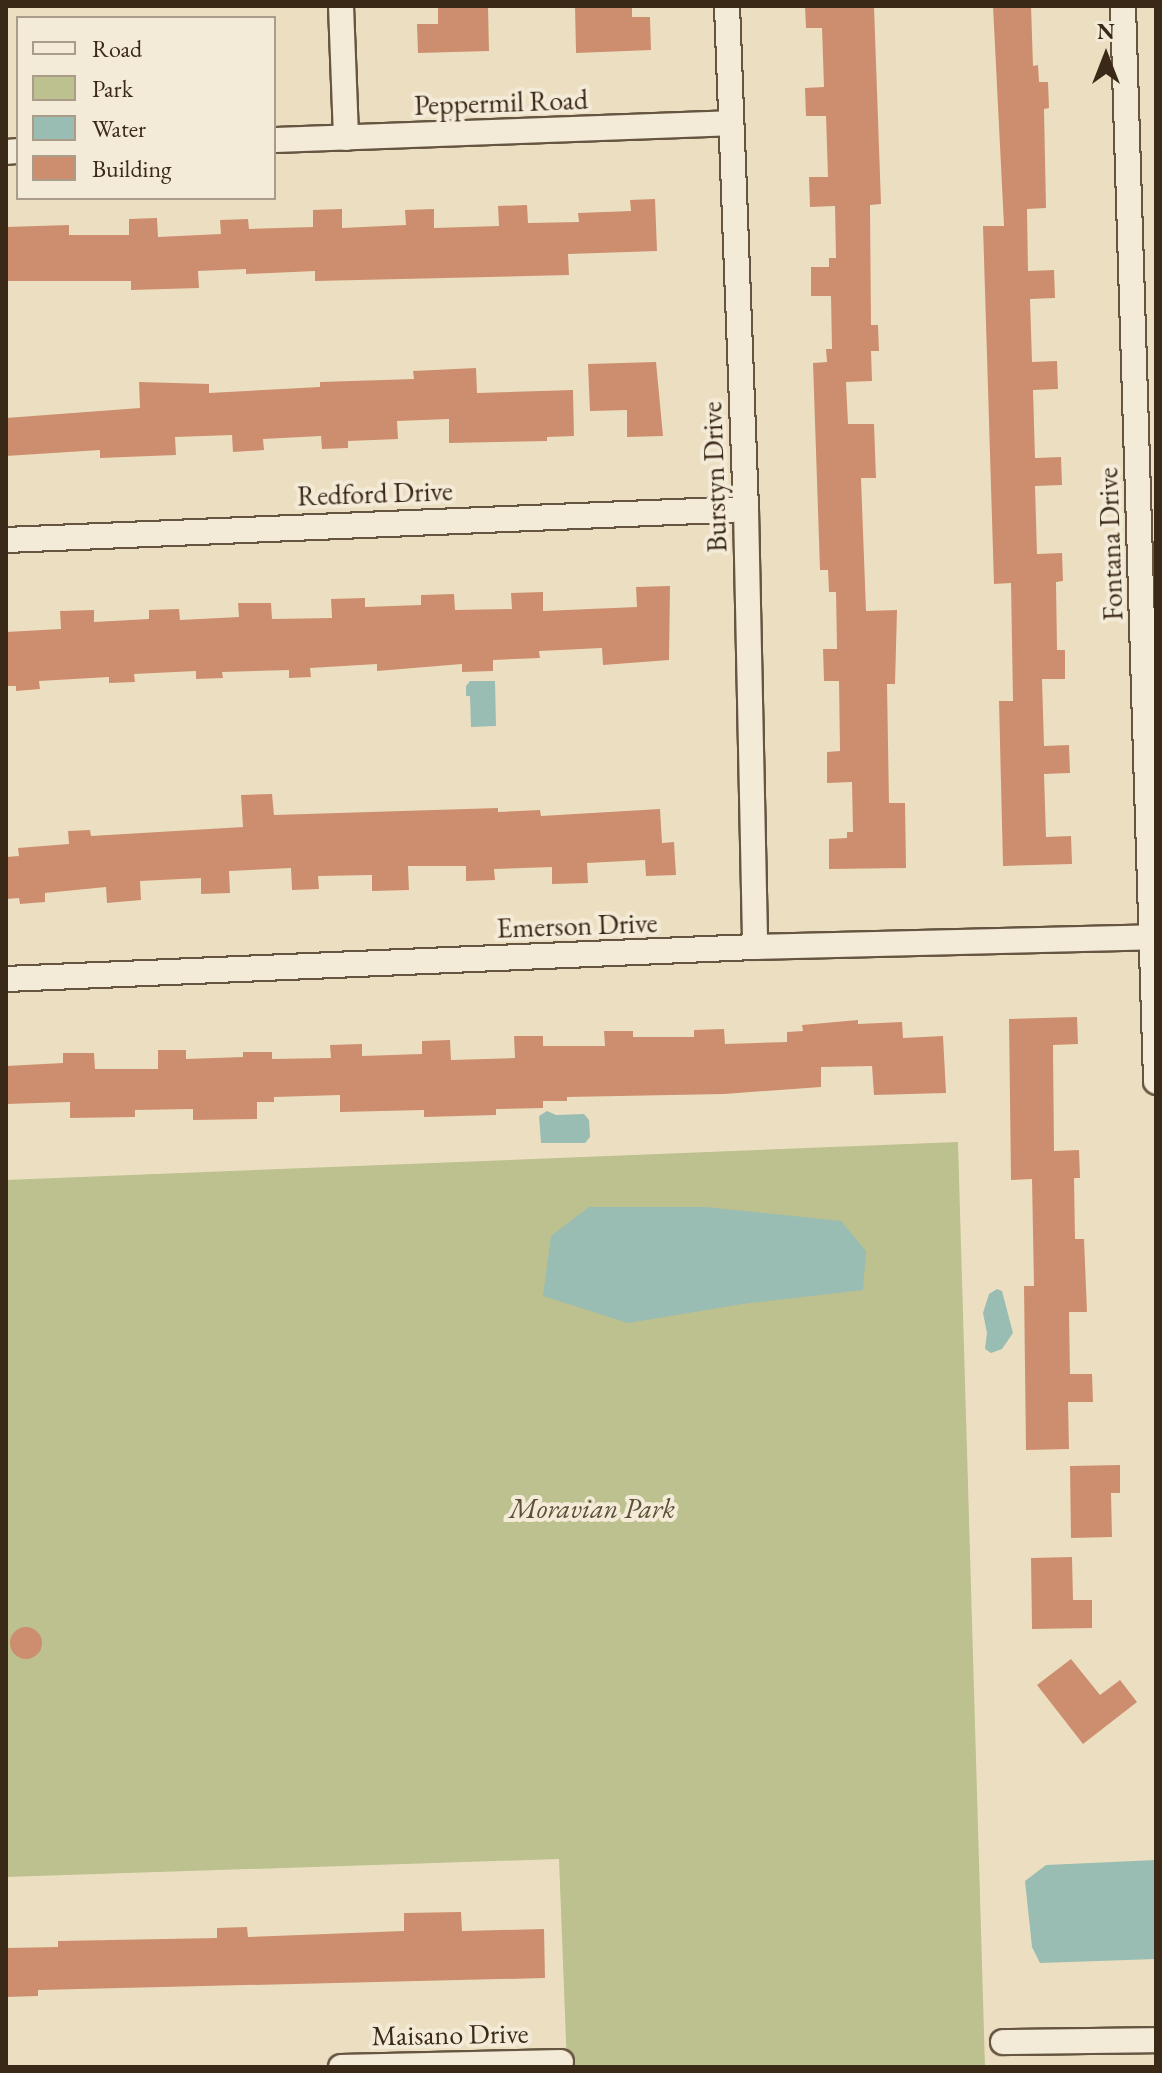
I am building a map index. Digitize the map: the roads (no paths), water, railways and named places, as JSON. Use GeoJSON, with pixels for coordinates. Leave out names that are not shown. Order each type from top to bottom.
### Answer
{"type":"FeatureCollection","features":[{"type":"Feature","properties":{"kind":"street"},"geometry":{"type":"LineString","coordinates":[[341,6],[346,138]]}},
{"type":"Feature","properties":{"kind":"street","name":"Burstyn Drive"},"geometry":{"type":"LineString","coordinates":[[727,6],[746,509],[755,947]]}},
{"type":"Feature","properties":{"kind":"street","name":"Fontana Drive"},"geometry":{"type":"LineString","coordinates":[[1123,6],[1156,1081]]}},
{"type":"Feature","properties":{"kind":"street","name":"Peppermil Road"},"geometry":{"type":"LineString","coordinates":[[276,140],[731,123]]}},
{"type":"Feature","properties":{"kind":"street","name":"Redford Drive"},"geometry":{"type":"LineString","coordinates":[[6,540],[746,509]]}},
{"type":"Feature","properties":{"kind":"street","name":"Emerson Drive"},"geometry":{"type":"LineString","coordinates":[[6,979],[755,947],[1152,937]]}},
{"type":"Feature","properties":{"kind":"street"},"geometry":{"type":"LineString","coordinates":[[1003,2042],[1156,2040]]}},
{"type":"Feature","properties":{"kind":"street","name":"Maisano Drive"},"geometry":{"type":"LineString","coordinates":[[341,2067],[561,2062]]}},
{"type":"Feature","properties":{"kind":"water"},"geometry":{"type":"Polygon","coordinates":[[[470,681],[495,681],[496,726],[471,727],[470,696],[466,696],[466,686],[470,681]]]}},
{"type":"Feature","properties":{"kind":"water"},"geometry":{"type":"Polygon","coordinates":[[[547,1111],[556,1115],[584,1114],[589,1120],[590,1137],[585,1143],[541,1143],[539,1116],[547,1111]]]}},
{"type":"Feature","properties":{"kind":"water"},"geometry":{"type":"Polygon","coordinates":[[[589,1207],[706,1207],[841,1221],[866,1251],[863,1290],[742,1304],[628,1323],[543,1296],[551,1236],[589,1207]]]}},
{"type":"Feature","properties":{"kind":"water"},"geometry":{"type":"Polygon","coordinates":[[[997,1289],[1002,1291],[1013,1333],[1002,1349],[991,1353],[985,1349],[987,1333],[983,1313],[989,1294],[997,1289]]]}},
{"type":"Feature","properties":{"kind":"water"},"geometry":{"type":"Polygon","coordinates":[[[1156,1860],[1156,1959],[1040,1963],[1032,1947],[1025,1881],[1046,1865],[1156,1860]]]}},
{"type":"Feature","properties":{"kind":"park label","name":"Moravian Park"},"geometry":{"type":"Point","coordinates":[592,1508]}}]}
